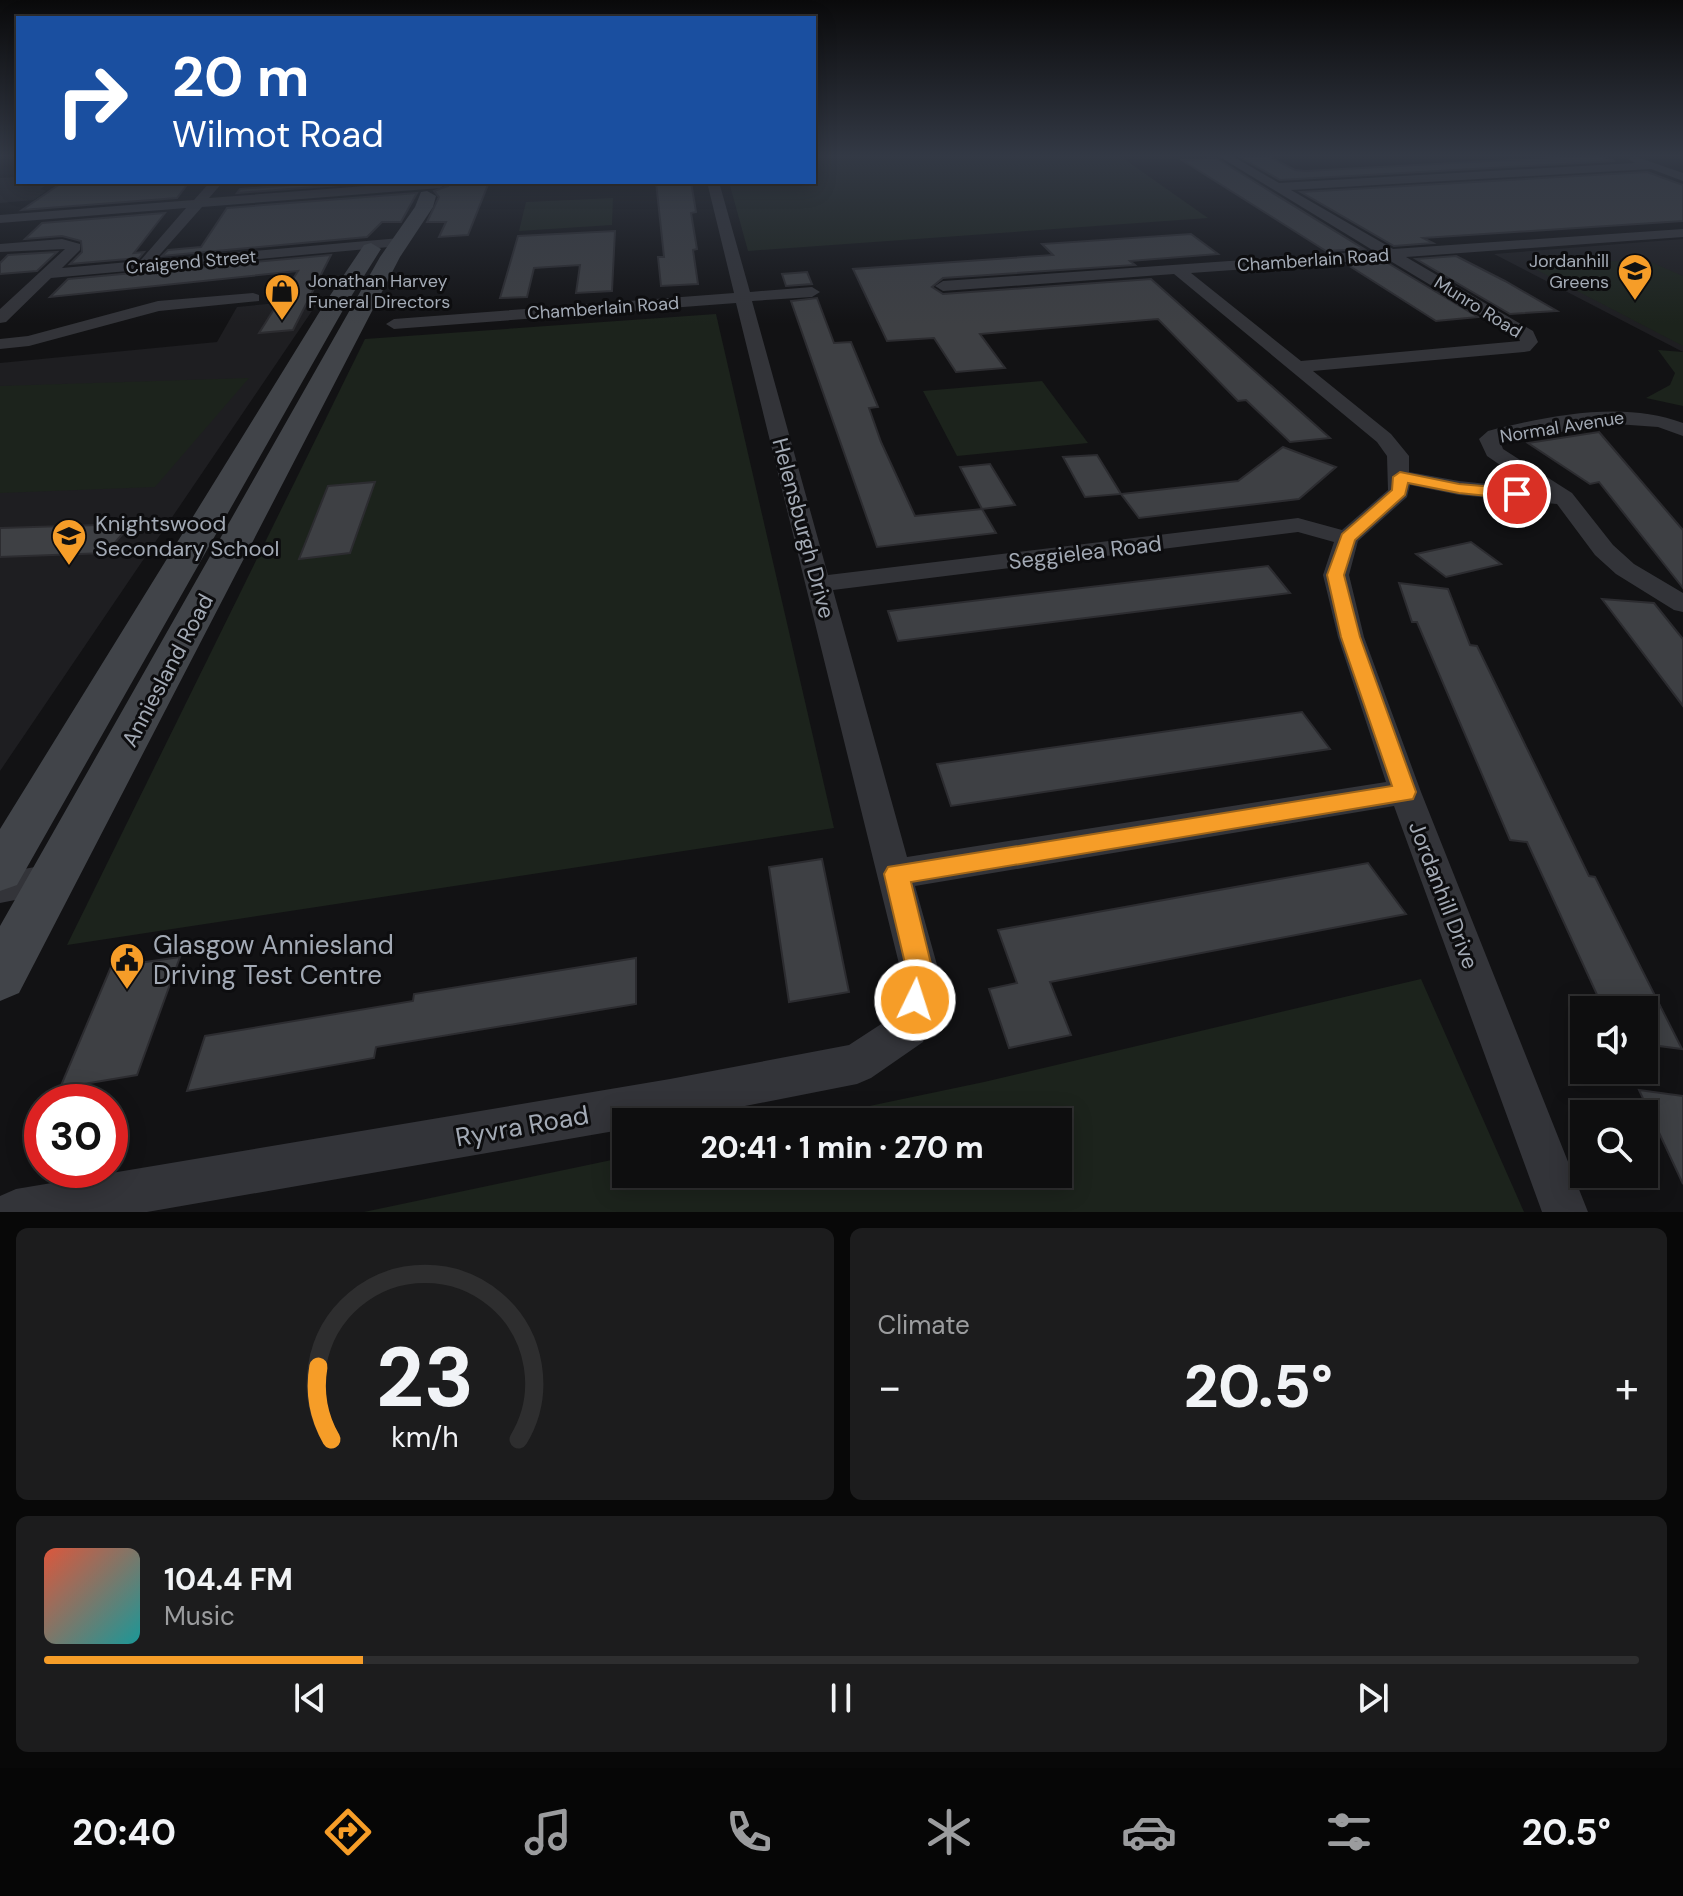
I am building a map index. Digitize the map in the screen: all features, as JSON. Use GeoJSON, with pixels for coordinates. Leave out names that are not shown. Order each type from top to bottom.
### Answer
{"type":"FeatureCollection","features":[{"type":"Feature","properties":{"kind":"street"},"geometry":{"type":"LineString","coordinates":[[0,219],[105,211]]}},
{"type":"Feature","properties":{"kind":"street"},"geometry":{"type":"LineString","coordinates":[[148,263],[147,259],[192,211]]}},
{"type":"Feature","properties":{"kind":"street","name":"Anniesland Road"},"geometry":{"type":"LineString","coordinates":[[0,871],[336,303],[387,243],[420,211]]}},
{"type":"Feature","properties":{"kind":"street","name":"Helensburgh Drive"},"geometry":{"type":"LineString","coordinates":[[720,211],[896,874]]}},
{"type":"Feature","properties":{"kind":"street","name":"Munro Road"},"geometry":{"type":"LineString","coordinates":[[1295,367],[1524,347],[1529,342],[1527,335],[1318,211]]}},
{"type":"Feature","properties":{"kind":"street","name":"Chamberlain Road"},"geometry":{"type":"LineString","coordinates":[[943,286],[1683,233]]}},
{"type":"Feature","properties":{"kind":"street"},"geometry":{"type":"LineString","coordinates":[[0,248],[62,243],[75,247],[0,318]]}},
{"type":"Feature","properties":{"kind":"street","name":"Anniesland Road"},"geometry":{"type":"LineString","coordinates":[[0,976],[387,243]]}},
{"type":"Feature","properties":{"kind":"street","name":"Craigend Street"},"geometry":{"type":"LineString","coordinates":[[47,274],[387,243]]}},
{"type":"Feature","properties":{"kind":"street"},"geometry":{"type":"LineString","coordinates":[[1178,270],[1384,438],[1398,456],[1399,492],[1347,538]]}},
{"type":"Feature","properties":{"kind":"street","name":"Chamberlain Road"},"geometry":{"type":"LineString","coordinates":[[394,324],[812,292]]}},
{"type":"Feature","properties":{"kind":"street"},"geometry":{"type":"LineString","coordinates":[[0,344],[29,341],[144,309],[253,298]]}},
{"type":"Feature","properties":{"kind":"street","name":"Normal Avenue"},"geometry":{"type":"LineString","coordinates":[[1683,430],[1655,418],[1623,417],[1495,435],[1489,439],[1494,452],[1564,498],[1604,550],[1625,569],[1683,604]]}},
{"type":"Feature","properties":{"kind":"street"},"geometry":{"type":"LineString","coordinates":[[1400,477],[1459,488],[1564,498]]}},
{"type":"Feature","properties":{"kind":"street","name":"Seggielea Road"},"geometry":{"type":"LineString","coordinates":[[820,584],[1298,525],[1347,538]]}},
{"type":"Feature","properties":{"kind":"street","name":"Jordanhill Drive"},"geometry":{"type":"LineString","coordinates":[[1347,538],[1336,575],[1351,637],[1405,792],[1565,1212]]}},
{"type":"Feature","properties":{"kind":"street"},"geometry":{"type":"LineString","coordinates":[[896,874],[1405,792]]}},
{"type":"Feature","properties":{"kind":"street","name":"Ryvra Road"},"geometry":{"type":"LineString","coordinates":[[16,1212],[654,1103],[857,1064],[909,1028],[920,972],[896,874]]}},
{"type":"Feature","properties":{"kind":"street"},"geometry":{"type":"LineString","coordinates":[[0,888],[53,879]]}},
{"type":"Feature","properties":{"kind":"shaded area"},"geometry":{"type":"Polygon","coordinates":[[[524,211],[613,211],[612,225],[519,231],[524,211]]]}},
{"type":"Feature","properties":{"kind":"shaded area"},"geometry":{"type":"Polygon","coordinates":[[[737,211],[1197,211],[1208,218],[748,251],[737,211]]]}},
{"type":"Feature","properties":{"kind":"shaded area","name":"Jordanhill Greens"},"geometry":{"type":"Polygon","coordinates":[[[1683,239],[1683,352],[1494,254],[1683,239]]]}},
{"type":"Feature","properties":{"kind":"shaded area"},"geometry":{"type":"Polygon","coordinates":[[[1644,259],[1683,276],[1683,346],[1531,267],[1644,259]]]}},
{"type":"Feature","properties":{"kind":"shaded area","name":"Knightswood Secondary School"},"geometry":{"type":"Polygon","coordinates":[[[320,299],[0,771],[0,363],[217,342],[237,307],[320,299]]]}},
{"type":"Feature","properties":{"kind":"shaded area"},"geometry":{"type":"Polygon","coordinates":[[[716,314],[834,828],[67,945],[365,339],[716,314]]]}},
{"type":"Feature","properties":{"kind":"shaded area"},"geometry":{"type":"Polygon","coordinates":[[[1658,350],[1683,352],[1683,406],[1646,398],[1670,385],[1675,373],[1658,350]]]}},
{"type":"Feature","properties":{"kind":"shaded area"},"geometry":{"type":"Polygon","coordinates":[[[249,378],[155,487],[0,493],[0,386],[249,378]]]}},
{"type":"Feature","properties":{"kind":"shaded area"},"geometry":{"type":"Polygon","coordinates":[[[1042,381],[1088,443],[957,456],[923,391],[1042,381]]]}},
{"type":"Feature","properties":{"kind":"shaded area"},"geometry":{"type":"Polygon","coordinates":[[[1421,979],[1524,1212],[364,1212],[612,1160],[612,1188],[1072,1188],[1072,1108],[860,1108],[984,1082],[1421,979]]]}},
{"type":"Feature","properties":{"kind":"building"},"geometry":{"type":"Polygon","coordinates":[[[225,211],[407,211],[401,222],[382,222],[367,237],[162,256],[168,250],[201,247],[225,211]]]}},
{"type":"Feature","properties":{"kind":"building"},"geometry":{"type":"Polygon","coordinates":[[[432,211],[478,211],[468,235],[439,237],[446,222],[427,222],[432,211]]]}},
{"type":"Feature","properties":{"kind":"building"},"geometry":{"type":"Polygon","coordinates":[[[659,211],[696,211],[691,213],[697,249],[693,250],[698,284],[661,286],[658,257],[664,257],[659,211]]]}},
{"type":"Feature","properties":{"kind":"building"},"geometry":{"type":"Polygon","coordinates":[[[1262,211],[1301,211],[1364,249],[1326,251],[1262,211]]]}},
{"type":"Feature","properties":{"kind":"building"},"geometry":{"type":"Polygon","coordinates":[[[1333,211],[1683,211],[1683,221],[1423,238],[1433,243],[1394,246],[1333,211]]]}},
{"type":"Feature","properties":{"kind":"building"},"geometry":{"type":"Polygon","coordinates":[[[165,213],[134,253],[144,252],[139,258],[70,264],[82,252],[81,241],[62,236],[25,239],[42,223],[165,213]]]}},
{"type":"Feature","properties":{"kind":"building"},"geometry":{"type":"Polygon","coordinates":[[[615,231],[612,291],[576,293],[580,265],[534,268],[527,297],[500,298],[518,236],[615,231]]]}},
{"type":"Feature","properties":{"kind":"building"},"geometry":{"type":"Polygon","coordinates":[[[1191,234],[1218,254],[1130,261],[1135,265],[943,278],[932,287],[943,294],[1151,279],[1330,438],[1290,442],[1246,400],[1238,401],[1158,319],[980,334],[1005,368],[956,372],[934,338],[887,341],[853,269],[1053,255],[1042,244],[1191,234]]]}},
{"type":"Feature","properties":{"kind":"building"},"geometry":{"type":"Polygon","coordinates":[[[57,252],[37,271],[0,274],[0,263],[8,255],[57,252]]]}},
{"type":"Feature","properties":{"kind":"building"},"geometry":{"type":"Polygon","coordinates":[[[331,255],[293,330],[259,333],[298,271],[50,297],[68,279],[331,255]]]}},
{"type":"Feature","properties":{"kind":"building"},"geometry":{"type":"Polygon","coordinates":[[[1456,256],[1557,311],[1510,314],[1416,259],[1456,256]]]}},
{"type":"Feature","properties":{"kind":"building"},"geometry":{"type":"Polygon","coordinates":[[[1386,262],[1478,317],[1436,321],[1348,265],[1386,262]]]}},
{"type":"Feature","properties":{"kind":"building"},"geometry":{"type":"Polygon","coordinates":[[[807,272],[812,284],[786,286],[782,274],[807,272]]]}},
{"type":"Feature","properties":{"kind":"building"},"geometry":{"type":"Polygon","coordinates":[[[817,298],[834,343],[851,342],[878,407],[869,408],[881,442],[915,516],[982,509],[996,533],[877,547],[791,301],[817,298]]]}},
{"type":"Feature","properties":{"kind":"building"},"geometry":{"type":"Polygon","coordinates":[[[1599,432],[1683,530],[1683,588],[1599,482],[1590,484],[1528,443],[1599,432]]]}},
{"type":"Feature","properties":{"kind":"building"},"geometry":{"type":"Polygon","coordinates":[[[1283,447],[1336,467],[1299,499],[1139,518],[1121,494],[1238,481],[1283,447]]]}},
{"type":"Feature","properties":{"kind":"building"},"geometry":{"type":"Polygon","coordinates":[[[1097,455],[1121,494],[1085,497],[1063,457],[1097,455]]]}},
{"type":"Feature","properties":{"kind":"building"},"geometry":{"type":"Polygon","coordinates":[[[990,464],[1015,505],[982,509],[960,467],[990,464]]]}},
{"type":"Feature","properties":{"kind":"building"},"geometry":{"type":"Polygon","coordinates":[[[375,482],[350,553],[299,559],[328,486],[375,482]]]}},
{"type":"Feature","properties":{"kind":"building"},"geometry":{"type":"Polygon","coordinates":[[[131,524],[106,553],[0,557],[0,528],[131,524]]]}},
{"type":"Feature","properties":{"kind":"building"},"geometry":{"type":"Polygon","coordinates":[[[1471,542],[1501,564],[1446,577],[1416,554],[1471,542]]]}},
{"type":"Feature","properties":{"kind":"building"},"geometry":{"type":"Polygon","coordinates":[[[1268,566],[1290,593],[898,641],[888,611],[1268,566]]]}},
{"type":"Feature","properties":{"kind":"building"},"geometry":{"type":"Polygon","coordinates":[[[1399,583],[1448,589],[1470,645],[1477,646],[1589,876],[1595,877],[1655,996],[1598,996],[1527,842],[1510,840],[1417,622],[1412,622],[1399,583]]]}},
{"type":"Feature","properties":{"kind":"building"},"geometry":{"type":"Polygon","coordinates":[[[1602,599],[1654,603],[1683,639],[1683,706],[1602,599]]]}},
{"type":"Feature","properties":{"kind":"building"},"geometry":{"type":"Polygon","coordinates":[[[1302,712],[1330,749],[951,806],[937,764],[1302,712]]]}},
{"type":"Feature","properties":{"kind":"building"},"geometry":{"type":"Polygon","coordinates":[[[822,859],[849,992],[789,1002],[769,867],[822,859]]]}},
{"type":"Feature","properties":{"kind":"building"},"geometry":{"type":"Polygon","coordinates":[[[1368,863],[1406,914],[1050,982],[1071,1035],[1009,1048],[989,989],[1017,983],[998,930],[1368,863]]]}},
{"type":"Feature","properties":{"kind":"building"},"geometry":{"type":"Polygon","coordinates":[[[180,957],[137,1075],[84,1084],[62,1084],[111,967],[180,957]]]}},
{"type":"Feature","properties":{"kind":"building"},"geometry":{"type":"Polygon","coordinates":[[[636,958],[636,1004],[376,1047],[374,1058],[187,1091],[205,1036],[413,1001],[414,994],[636,958]]]}},
{"type":"Feature","properties":{"kind":"building"},"geometry":{"type":"Polygon","coordinates":[[[1658,1002],[1682,1049],[1658,1046],[1658,1002]]]}},
{"type":"Feature","properties":{"kind":"building"},"geometry":{"type":"Polygon","coordinates":[[[1639,1090],[1683,1096],[1683,1184],[1658,1130],[1658,1100],[1644,1100],[1639,1090]]]}},
{"type":"Feature","properties":{"kind":"place","name":"Jordanhill Greens"},"geometry":{"type":"Point","coordinates":[1635,302]}},
{"type":"Feature","properties":{"kind":"place","name":"Jonathan Harvey Funeral Directors"},"geometry":{"type":"Point","coordinates":[282,322]}},
{"type":"Feature","properties":{"kind":"place","name":"Knightswood Secondary School"},"geometry":{"type":"Point","coordinates":[69,567]}},
{"type":"Feature","properties":{"kind":"place","name":"Glasgow Anniesland Driving Test Centre"},"geometry":{"type":"Point","coordinates":[127,991]}},
{"type":"Feature","properties":{"kind":"route"},"geometry":{"type":"LineString","coordinates":[[915,1000],[920,972],[896,874],[1405,792],[1351,637],[1336,575],[1347,538],[1388,505],[1399,492],[1400,477],[1459,488],[1517,494]]}}]}
